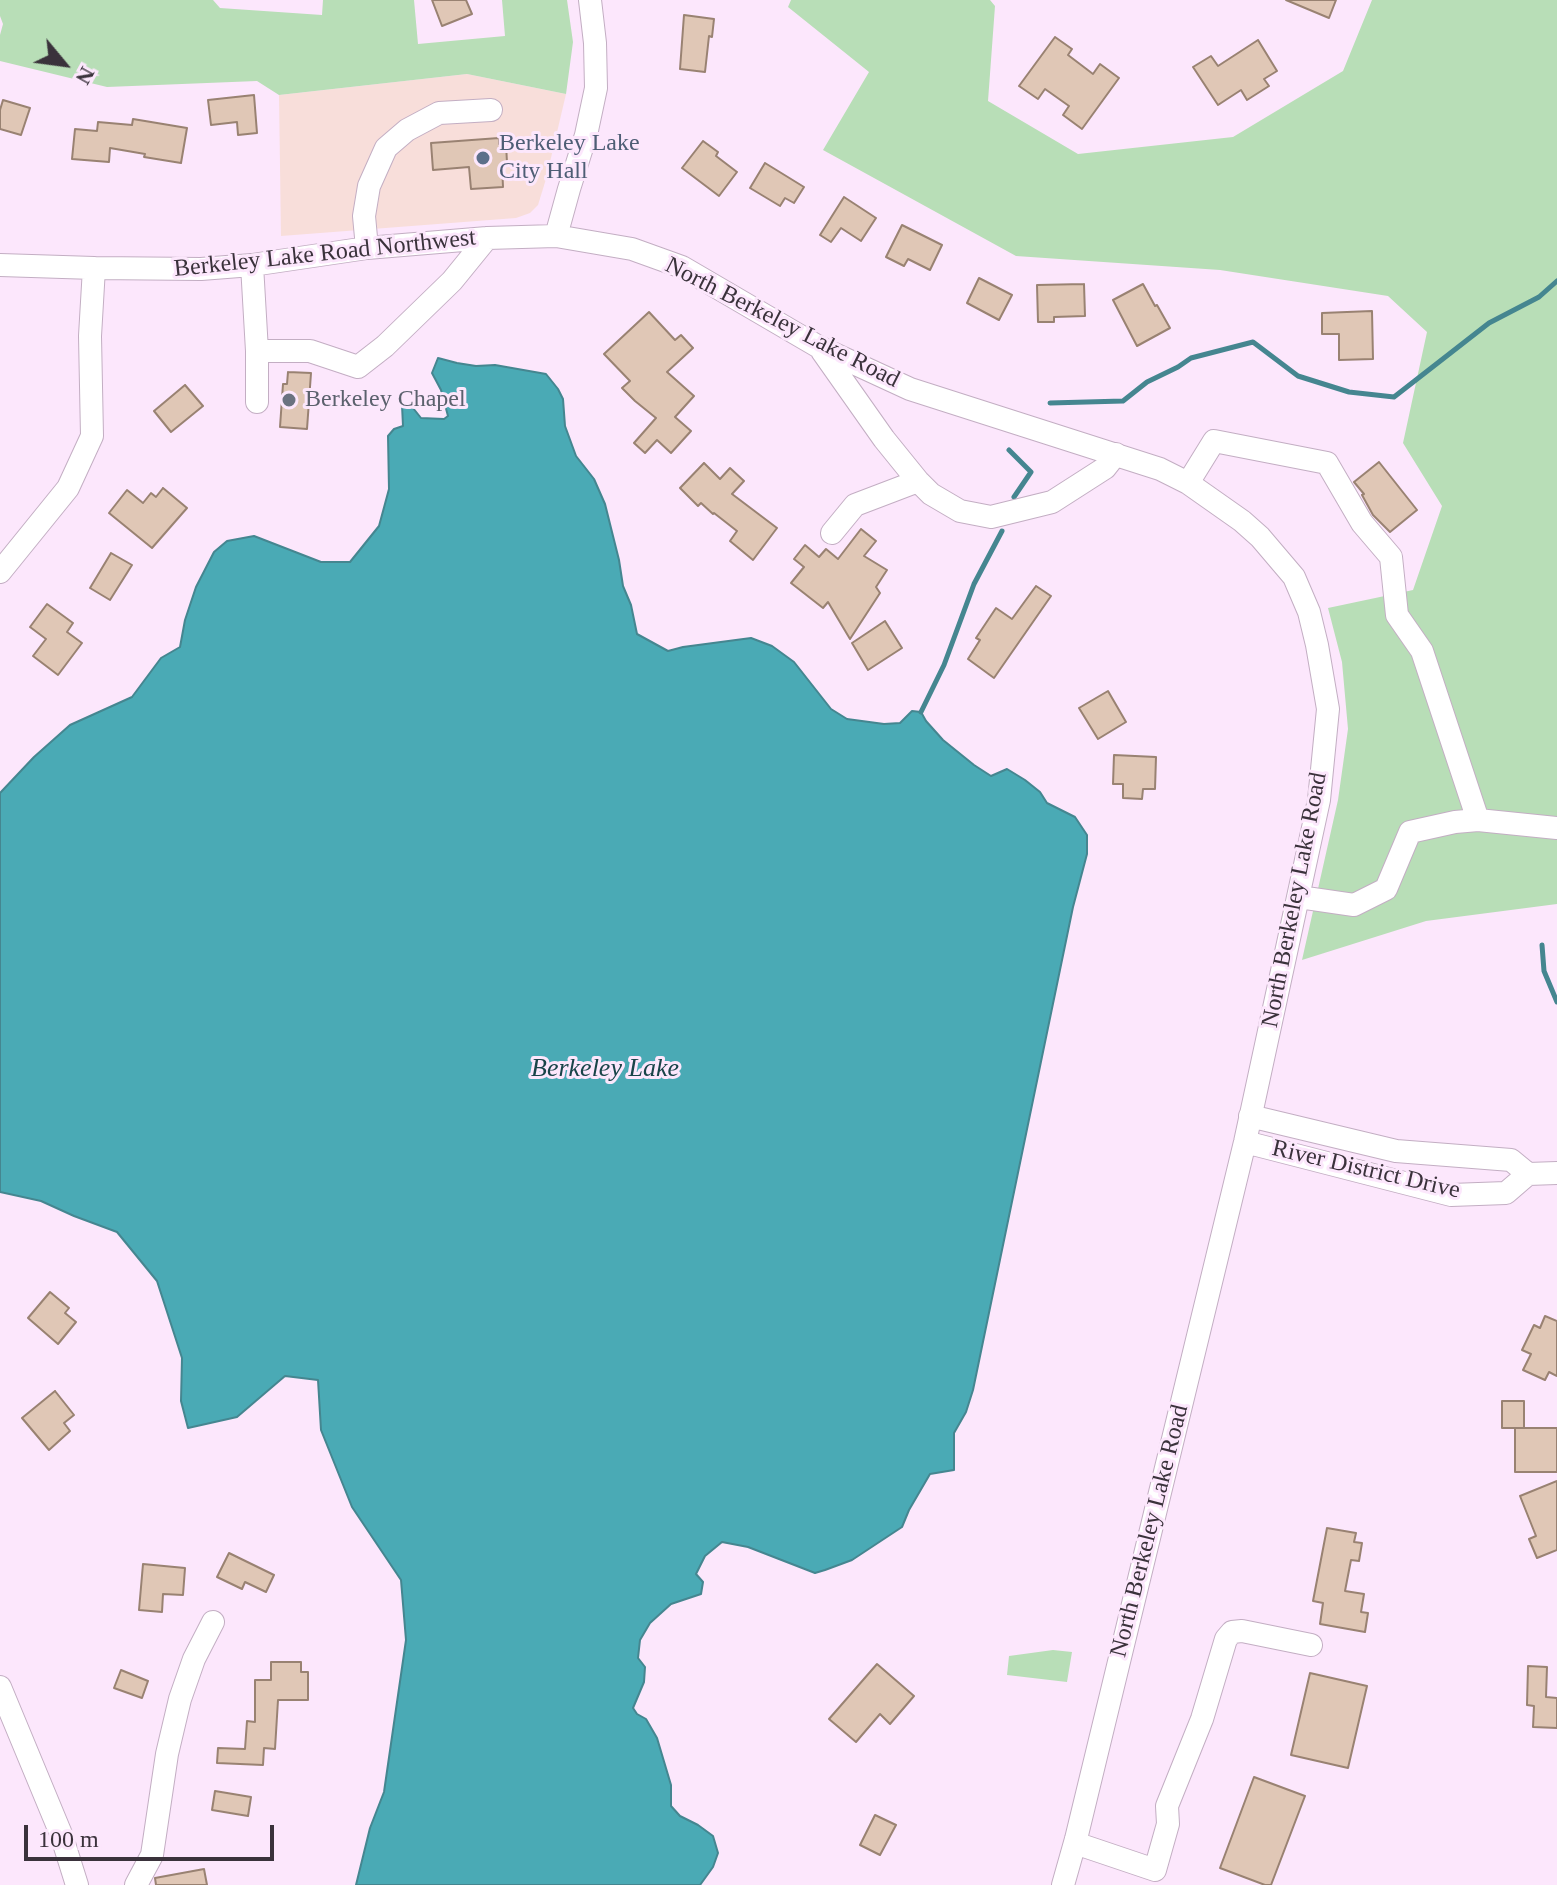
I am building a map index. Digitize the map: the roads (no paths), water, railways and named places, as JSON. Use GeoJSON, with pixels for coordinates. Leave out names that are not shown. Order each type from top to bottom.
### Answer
{"type":"FeatureCollection","features":[{"type":"Feature","properties":{"kind":"street"},"geometry":{"type":"LineString","coordinates":[[556,236],[586,135],[596,88],[590,0]]}},
{"type":"Feature","properties":{"kind":"street"},"geometry":{"type":"LineString","coordinates":[[367,248],[364,216],[369,186],[386,148],[407,130],[439,113],[491,110]]}},
{"type":"Feature","properties":{"kind":"street","name":"Berkeley Lake Road Northwest"},"geometry":{"type":"LineString","coordinates":[[0,265],[201,269],[252,265],[367,248],[556,236]]}},
{"type":"Feature","properties":{"kind":"street","name":"North Berkeley Lake Road"},"geometry":{"type":"LineString","coordinates":[[556,236],[632,249],[682,267],[819,347],[910,389],[1148,464],[1188,483],[1260,537],[1294,577],[1309,612],[1328,709],[1319,800],[1245,1142],[1063,1885]]}},
{"type":"Feature","properties":{"kind":"street"},"geometry":{"type":"LineString","coordinates":[[257,351],[310,351],[358,367],[385,346],[452,281],[487,238]]}},
{"type":"Feature","properties":{"kind":"street"},"geometry":{"type":"LineString","coordinates":[[252,265],[257,402]]}},
{"type":"Feature","properties":{"kind":"street"},"geometry":{"type":"LineString","coordinates":[[0,572],[68,488],[92,436],[90,336],[94,268]]}},
{"type":"Feature","properties":{"kind":"street"},"geometry":{"type":"LineString","coordinates":[[819,347],[918,481],[931,494],[960,511],[991,517],[1052,502],[1105,468],[1116,454]]}},
{"type":"Feature","properties":{"kind":"street"},"geometry":{"type":"LineString","coordinates":[[1188,483],[1214,441],[1327,463],[1362,523],[1391,557],[1397,615],[1422,651],[1478,820]]}},
{"type":"Feature","properties":{"kind":"street"},"geometry":{"type":"LineString","coordinates":[[832,533],[855,505],[918,481]]}},
{"type":"Feature","properties":{"kind":"street"},"geometry":{"type":"LineString","coordinates":[[1299,897],[1354,905],[1386,889],[1410,832],[1478,820],[1557,828]]}},
{"type":"Feature","properties":{"kind":"street","name":"River District Drive"},"geometry":{"type":"LineString","coordinates":[[1250,1116],[1399,1151],[1511,1160],[1528,1174]]}},
{"type":"Feature","properties":{"kind":"street","name":"River District Drive"},"geometry":{"type":"LineString","coordinates":[[1245,1142],[1451,1195],[1506,1193],[1528,1174],[1557,1173]]}},
{"type":"Feature","properties":{"kind":"street"},"geometry":{"type":"LineString","coordinates":[[1394,1180],[1399,1151]]}},
{"type":"Feature","properties":{"kind":"street"},"geometry":{"type":"LineString","coordinates":[[136,1885],[152,1855],[167,1754],[180,1699],[194,1659],[213,1622]]}},
{"type":"Feature","properties":{"kind":"street"},"geometry":{"type":"LineString","coordinates":[[1075,1843],[1153,1877],[1168,1824],[1167,1806],[1202,1719],[1226,1639],[1232,1632],[1242,1631],[1311,1645]]}},
{"type":"Feature","properties":{"kind":"street"},"geometry":{"type":"LineString","coordinates":[[0,1687],[61,1834],[77,1885]]}},
{"type":"Feature","properties":{"kind":"water","name":"Berkeley Lake"},"geometry":{"type":"Polygon","coordinates":[[[438,358],[546,374],[558,389],[563,399],[565,426],[576,456],[594,479],[605,504],[637,634],[668,651],[751,638],[772,646],[794,662],[831,709],[847,719],[900,723],[912,711],[921,712],[943,740],[974,765],[991,776],[1007,769],[1025,780],[1040,792],[1047,803],[1075,817],[1087,835],[1087,854],[1073,907],[973,1390],[966,1412],[954,1433],[954,1470],[930,1474],[902,1527],[852,1560],[825,1570],[815,1573],[748,1547],[722,1542],[705,1556],[696,1574],[703,1582],[701,1594],[671,1604],[650,1623],[640,1640],[638,1658],[645,1667],[644,1682],[633,1708],[646,1719],[657,1738],[671,1785],[671,1806],[680,1816],[713,1836],[718,1853],[713,1867],[700,1885],[356,1885],[370,1828],[384,1792],[406,1640],[401,1580],[352,1507],[321,1430],[318,1380],[285,1376],[237,1417],[188,1428],[181,1401],[182,1358],[157,1281],[117,1232],[41,1201],[0,1192],[0,793],[70,725],[132,697],[161,658],[180,647],[196,587],[214,552],[227,541],[254,536],[321,562],[350,562],[379,526],[389,489],[388,436],[394,429],[403,426],[402,405],[413,408],[421,418],[444,419],[448,416],[441,390],[432,373],[438,358]]]}},
{"type":"Feature","properties":{"kind":"waterway"},"geometry":{"type":"LineString","coordinates":[[1050,403],[1123,401],[1147,382],[1191,358],[1253,342],[1298,376],[1349,392],[1394,397],[1489,323],[1539,297],[1557,281]]}},
{"type":"Feature","properties":{"kind":"waterway"},"geometry":{"type":"LineString","coordinates":[[1009,450],[1031,472],[1014,497]]}},
{"type":"Feature","properties":{"kind":"waterway"},"geometry":{"type":"LineString","coordinates":[[921,712],[944,665],[974,584],[1002,531]]}},
{"type":"Feature","properties":{"kind":"waterway"},"geometry":{"type":"LineString","coordinates":[[1542,945],[1544,971],[1557,1002]]}},
{"type":"Feature","properties":{"kind":"place","name":"Berkeley Lake City Hall"},"geometry":{"type":"Point","coordinates":[483,158]}},
{"type":"Feature","properties":{"kind":"place","name":"Berkeley Chapel"},"geometry":{"type":"Point","coordinates":[289,400]}}]}
